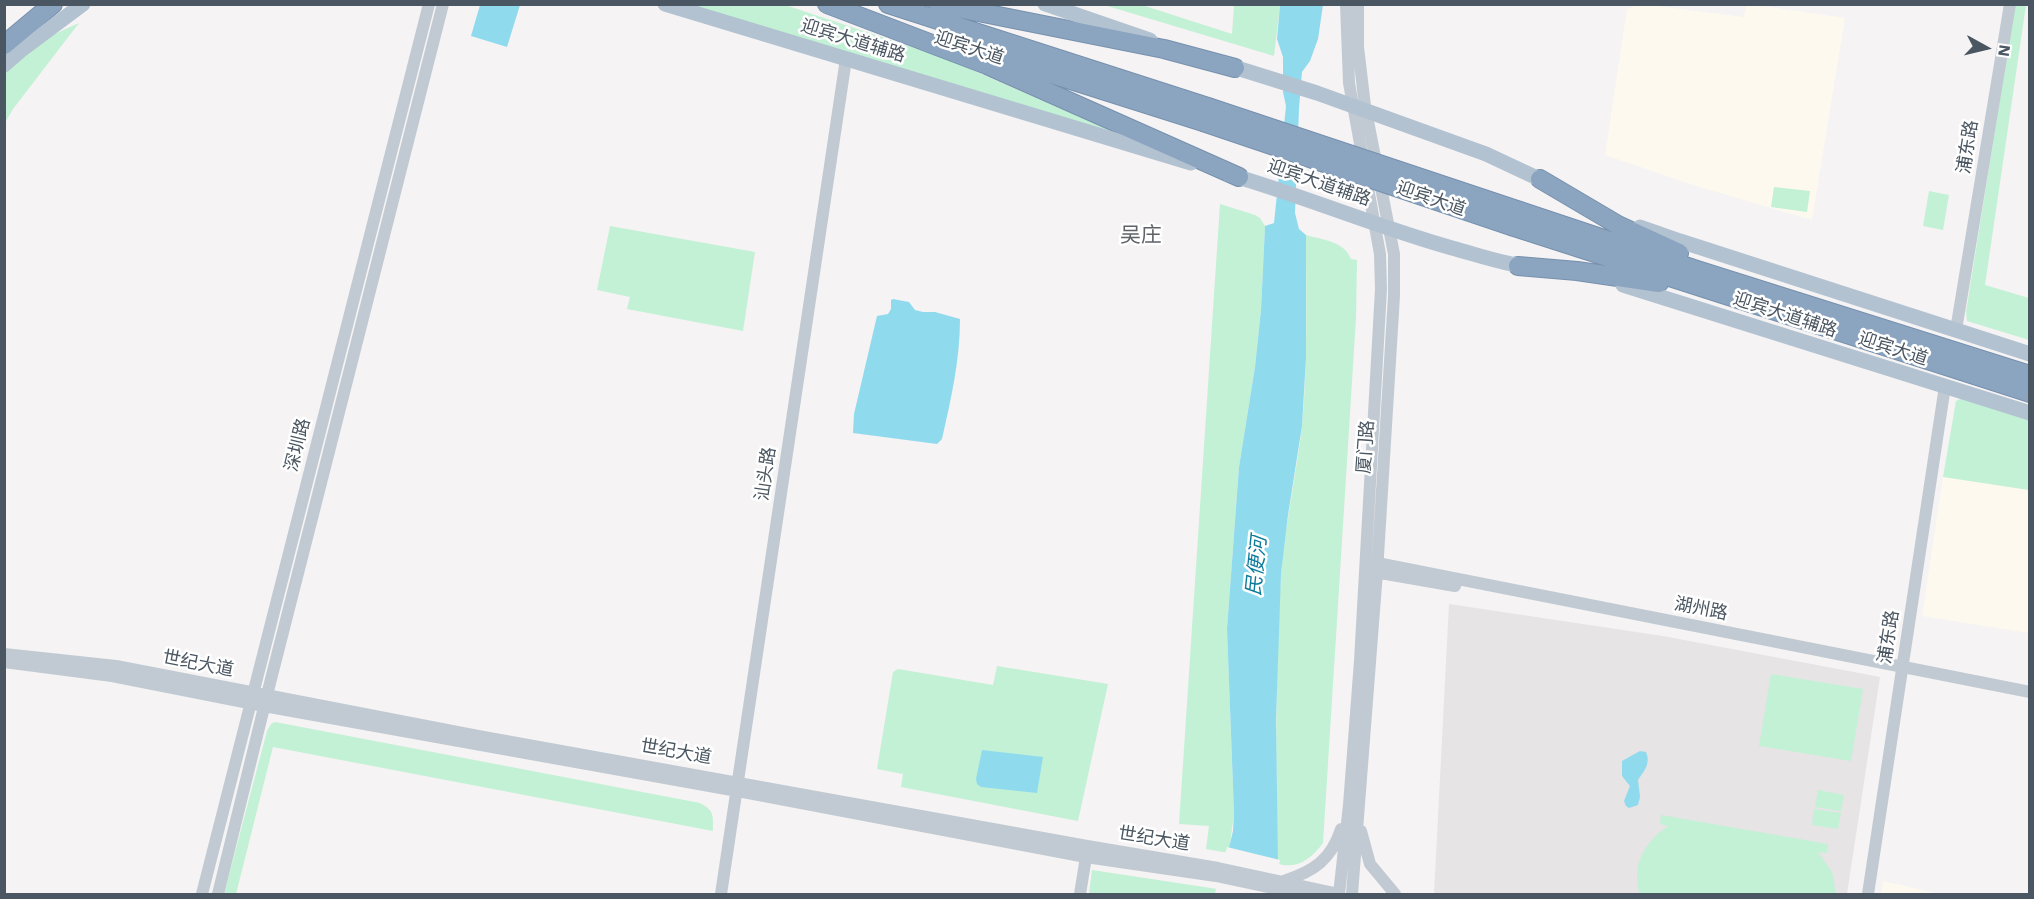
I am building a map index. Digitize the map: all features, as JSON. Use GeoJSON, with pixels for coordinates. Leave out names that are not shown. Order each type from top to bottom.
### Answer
{"type":"FeatureCollection","features":[{"type":"Feature","properties":{"kind":"highway"},"geometry":{"type":"LineString","coordinates":[[4,45],[53,4]]}},
{"type":"Feature","properties":{"kind":"highway"},"geometry":{"type":"LineString","coordinates":[[827,4],[987,65],[1239,177]]}},
{"type":"Feature","properties":{"kind":"highway","name":"迎宾大道"},"geometry":{"type":"LineString","coordinates":[[832,4],[1206,114]]}},
{"type":"Feature","properties":{"kind":"highway","name":"迎宾大道"},"geometry":{"type":"LineString","coordinates":[[888,4],[1517,219],[1730,296],[2030,393]]}},
{"type":"Feature","properties":{"kind":"highway"},"geometry":{"type":"LineString","coordinates":[[938,4],[1164,49],[1234,68]]}},
{"type":"Feature","properties":{"kind":"highway"},"geometry":{"type":"LineString","coordinates":[[1540,178],[1618,225],[1667,248],[1692,259],[1805,296],[1857,321]]}},
{"type":"Feature","properties":{"kind":"highway","name":"迎宾大道"},"geometry":{"type":"LineString","coordinates":[[1517,219],[2030,375]]}},
{"type":"Feature","properties":{"kind":"highway"},"geometry":{"type":"LineString","coordinates":[[1518,266],[1589,272],[1730,296]]}},
{"type":"Feature","properties":{"kind":"main road"},"geometry":{"type":"LineString","coordinates":[[4,65],[83,4]]}},
{"type":"Feature","properties":{"kind":"main road","name":"迎宾大道辅路"},"geometry":{"type":"LineString","coordinates":[[665,4],[1262,184],[1421,239],[1518,266],[1584,275],[1644,290],[2030,413]]}},
{"type":"Feature","properties":{"kind":"main road","name":"迎宾大道辅路"},"geometry":{"type":"LineString","coordinates":[[1045,4],[1234,68],[1317,93],[1486,154],[1540,178],[1624,221],[1680,241],[2030,354]]}},
{"type":"Feature","properties":{"kind":"street","name":"深圳路"},"geometry":{"type":"LineString","coordinates":[[202,894],[429,4]]}},
{"type":"Feature","properties":{"kind":"street","name":"深圳路"},"geometry":{"type":"LineString","coordinates":[[218,894],[443,4]]}},
{"type":"Feature","properties":{"kind":"street","name":"厦门路"},"geometry":{"type":"LineString","coordinates":[[1346,4],[1347,45],[1382,226],[1371,566],[1352,894]]}},
{"type":"Feature","properties":{"kind":"street","name":"厦门路"},"geometry":{"type":"LineString","coordinates":[[1358,4],[1359,108]]}},
{"type":"Feature","properties":{"kind":"street","name":"浦东路"},"geometry":{"type":"LineString","coordinates":[[1956,330],[2010,4]]}},
{"type":"Feature","properties":{"kind":"street","name":"汕头路"},"geometry":{"type":"LineString","coordinates":[[727,894],[850,61]]}},
{"type":"Feature","properties":{"kind":"street","name":"浦东路"},"geometry":{"type":"LineString","coordinates":[[1868,894],[1945,386]]}},
{"type":"Feature","properties":{"kind":"street","name":"厦门路"},"geometry":{"type":"LineString","coordinates":[[1339,894],[1371,566]]}},
{"type":"Feature","properties":{"kind":"street","name":"湖州路"},"geometry":{"type":"LineString","coordinates":[[1371,566],[1633,620],[1902,671],[2030,692]]}},
{"type":"Feature","properties":{"kind":"street","name":"世纪大道"},"geometry":{"type":"LineString","coordinates":[[4,654],[116,666],[265,701],[741,787],[1087,846],[1217,872],[1302,894]]}},
{"type":"Feature","properties":{"kind":"street","name":"世纪大道"},"geometry":{"type":"LineString","coordinates":[[4,662],[252,698]]}},
{"type":"Feature","properties":{"kind":"street","name":"世纪大道"},"geometry":{"type":"LineString","coordinates":[[741,787],[1086,857],[1217,872]]}},
{"type":"Feature","properties":{"kind":"street","name":"汕头路"},"geometry":{"type":"LineString","coordinates":[[721,894],[741,787]]}},
{"type":"Feature","properties":{"kind":"street"},"geometry":{"type":"LineString","coordinates":[[1279,887],[1318,866],[1333,850],[1349,805]]}},
{"type":"Feature","properties":{"kind":"street"},"geometry":{"type":"LineString","coordinates":[[1358,816],[1363,845],[1370,864],[1395,894]]}},
{"type":"Feature","properties":{"kind":"street"},"geometry":{"type":"LineString","coordinates":[[1080,894],[1086,857]]}},
{"type":"Feature","properties":{"kind":"street","name":"世纪大道"},"geometry":{"type":"LineString","coordinates":[[1279,887],[1339,894]]}},
{"type":"Feature","properties":{"kind":"shaded area"},"geometry":{"type":"Polygon","coordinates":[[[1636,5],[1649,5],[1744,17],[1746,5],[1845,18],[1812,220],[1693,185],[1605,155],[1627,9],[1636,5]]]}},
{"type":"Feature","properties":{"kind":"shaded area"},"geometry":{"type":"Polygon","coordinates":[[[1943,477],[2029,490],[2029,633],[1922,616],[1943,477]]]}},
{"type":"Feature","properties":{"kind":"shaded area"},"geometry":{"type":"Polygon","coordinates":[[[1449,604],[1663,636],[1880,677],[1847,894],[1434,894],[1449,604]]]}},
{"type":"Feature","properties":{"kind":"shaded area"},"geometry":{"type":"Polygon","coordinates":[[[1883,881],[1940,894],[1881,894],[1883,881]]]}},
{"type":"Feature","properties":{"kind":"green space"},"geometry":{"type":"Polygon","coordinates":[[[679,5],[785,5],[945,58],[1153,149],[679,5]]]}},
{"type":"Feature","properties":{"kind":"green space"},"geometry":{"type":"Polygon","coordinates":[[[1104,5],[1142,5],[1232,34],[1234,5],[1280,5],[1274,56],[1104,5]]]}},
{"type":"Feature","properties":{"kind":"green space"},"geometry":{"type":"Polygon","coordinates":[[[2015,5],[2026,5],[1985,285],[2029,298],[2029,340],[1967,321],[1966,312],[2015,5]]]}},
{"type":"Feature","properties":{"kind":"green space"},"geometry":{"type":"Polygon","coordinates":[[[79,23],[13,109],[5,123],[5,71],[48,37],[79,23]]]}},
{"type":"Feature","properties":{"kind":"green space"},"geometry":{"type":"Polygon","coordinates":[[[1774,187],[1810,191],[1807,212],[1771,207],[1774,187]]]}},
{"type":"Feature","properties":{"kind":"green space"},"geometry":{"type":"Polygon","coordinates":[[[1929,191],[1949,195],[1943,230],[1923,226],[1929,191]]]}},
{"type":"Feature","properties":{"kind":"green space"},"geometry":{"type":"Polygon","coordinates":[[[1220,204],[1255,215],[1265,226],[1261,310],[1255,367],[1239,467],[1227,629],[1234,813],[1229,853],[1206,849],[1209,826],[1179,824],[1220,204]]]}},
{"type":"Feature","properties":{"kind":"green space"},"geometry":{"type":"Polygon","coordinates":[[[610,226],[755,252],[743,331],[627,309],[630,297],[597,290],[610,226]]]}},
{"type":"Feature","properties":{"kind":"green space"},"geometry":{"type":"Polygon","coordinates":[[[1306,235],[1338,245],[1348,253],[1351,259],[1357,260],[1356,318],[1323,843],[1304,861],[1285,865],[1278,864],[1277,853],[1278,644],[1283,556],[1300,445],[1304,402],[1306,235]]]}},
{"type":"Feature","properties":{"kind":"green space"},"geometry":{"type":"Polygon","coordinates":[[[1969,395],[2029,417],[2029,490],[1943,477],[1956,401],[1969,395]]]}},
{"type":"Feature","properties":{"kind":"green space"},"geometry":{"type":"Polygon","coordinates":[[[997,666],[1108,684],[1078,821],[901,787],[903,774],[877,769],[893,672],[898,669],[993,685],[997,666]]]}},
{"type":"Feature","properties":{"kind":"green space"},"geometry":{"type":"Polygon","coordinates":[[[1771,674],[1863,689],[1851,761],[1759,746],[1771,674]]]}},
{"type":"Feature","properties":{"kind":"green space"},"geometry":{"type":"Polygon","coordinates":[[[275,722],[700,803],[712,814],[713,831],[273,747],[236,894],[224,894],[267,731],[275,722]]]}},
{"type":"Feature","properties":{"kind":"green space"},"geometry":{"type":"Polygon","coordinates":[[[1818,790],[1844,795],[1841,811],[1815,807],[1818,790]]]}},
{"type":"Feature","properties":{"kind":"green space"},"geometry":{"type":"Polygon","coordinates":[[[1814,809],[1841,813],[1838,829],[1812,825],[1814,809]]]}},
{"type":"Feature","properties":{"kind":"green space"},"geometry":{"type":"Polygon","coordinates":[[[1661,815],[1828,844],[1827,853],[1818,852],[1832,872],[1836,894],[1640,894],[1637,874],[1642,856],[1652,840],[1668,826],[1660,824],[1661,815]]]}},
{"type":"Feature","properties":{"kind":"green space"},"geometry":{"type":"Polygon","coordinates":[[[1092,870],[1250,894],[1089,894],[1092,870]]]}},
{"type":"Feature","properties":{"kind":"water"},"geometry":{"type":"Polygon","coordinates":[[[480,5],[520,5],[507,47],[471,36],[480,5]]]}},
{"type":"Feature","properties":{"kind":"water","name":"民便河"},"geometry":{"type":"Polygon","coordinates":[[[1280,5],[1323,5],[1318,39],[1310,61],[1302,72],[1299,108],[1295,213],[1299,229],[1306,235],[1306,358],[1302,426],[1281,574],[1276,720],[1278,864],[1269,894],[1218,894],[1233,831],[1234,813],[1227,629],[1239,467],[1255,367],[1261,310],[1265,226],[1274,223],[1286,106],[1283,92],[1283,57],[1277,39],[1280,5]]]}},
{"type":"Feature","properties":{"kind":"water"},"geometry":{"type":"Polygon","coordinates":[[[893,299],[909,302],[915,310],[935,312],[960,319],[952,394],[942,439],[937,444],[853,433],[854,414],[877,316],[888,314],[893,299]]]}},
{"type":"Feature","properties":{"kind":"water"},"geometry":{"type":"Polygon","coordinates":[[[982,750],[1043,757],[1037,793],[981,787],[977,784],[982,750]]]}},
{"type":"Feature","properties":{"kind":"water"},"geometry":{"type":"Polygon","coordinates":[[[1640,751],[1646,752],[1647,764],[1638,780],[1640,797],[1638,805],[1629,808],[1624,801],[1630,786],[1622,776],[1622,761],[1640,751]]]}},
{"type":"Feature","properties":{"kind":"pier"},"geometry":{"type":"Polygon","coordinates":[[[1227,847],[1280,860],[1273,894],[1215,893],[1227,847]]]}},
{"type":"Feature","properties":{"kind":"district","name":"吴庄"},"geometry":{"type":"Point","coordinates":[1141,236]}}]}
